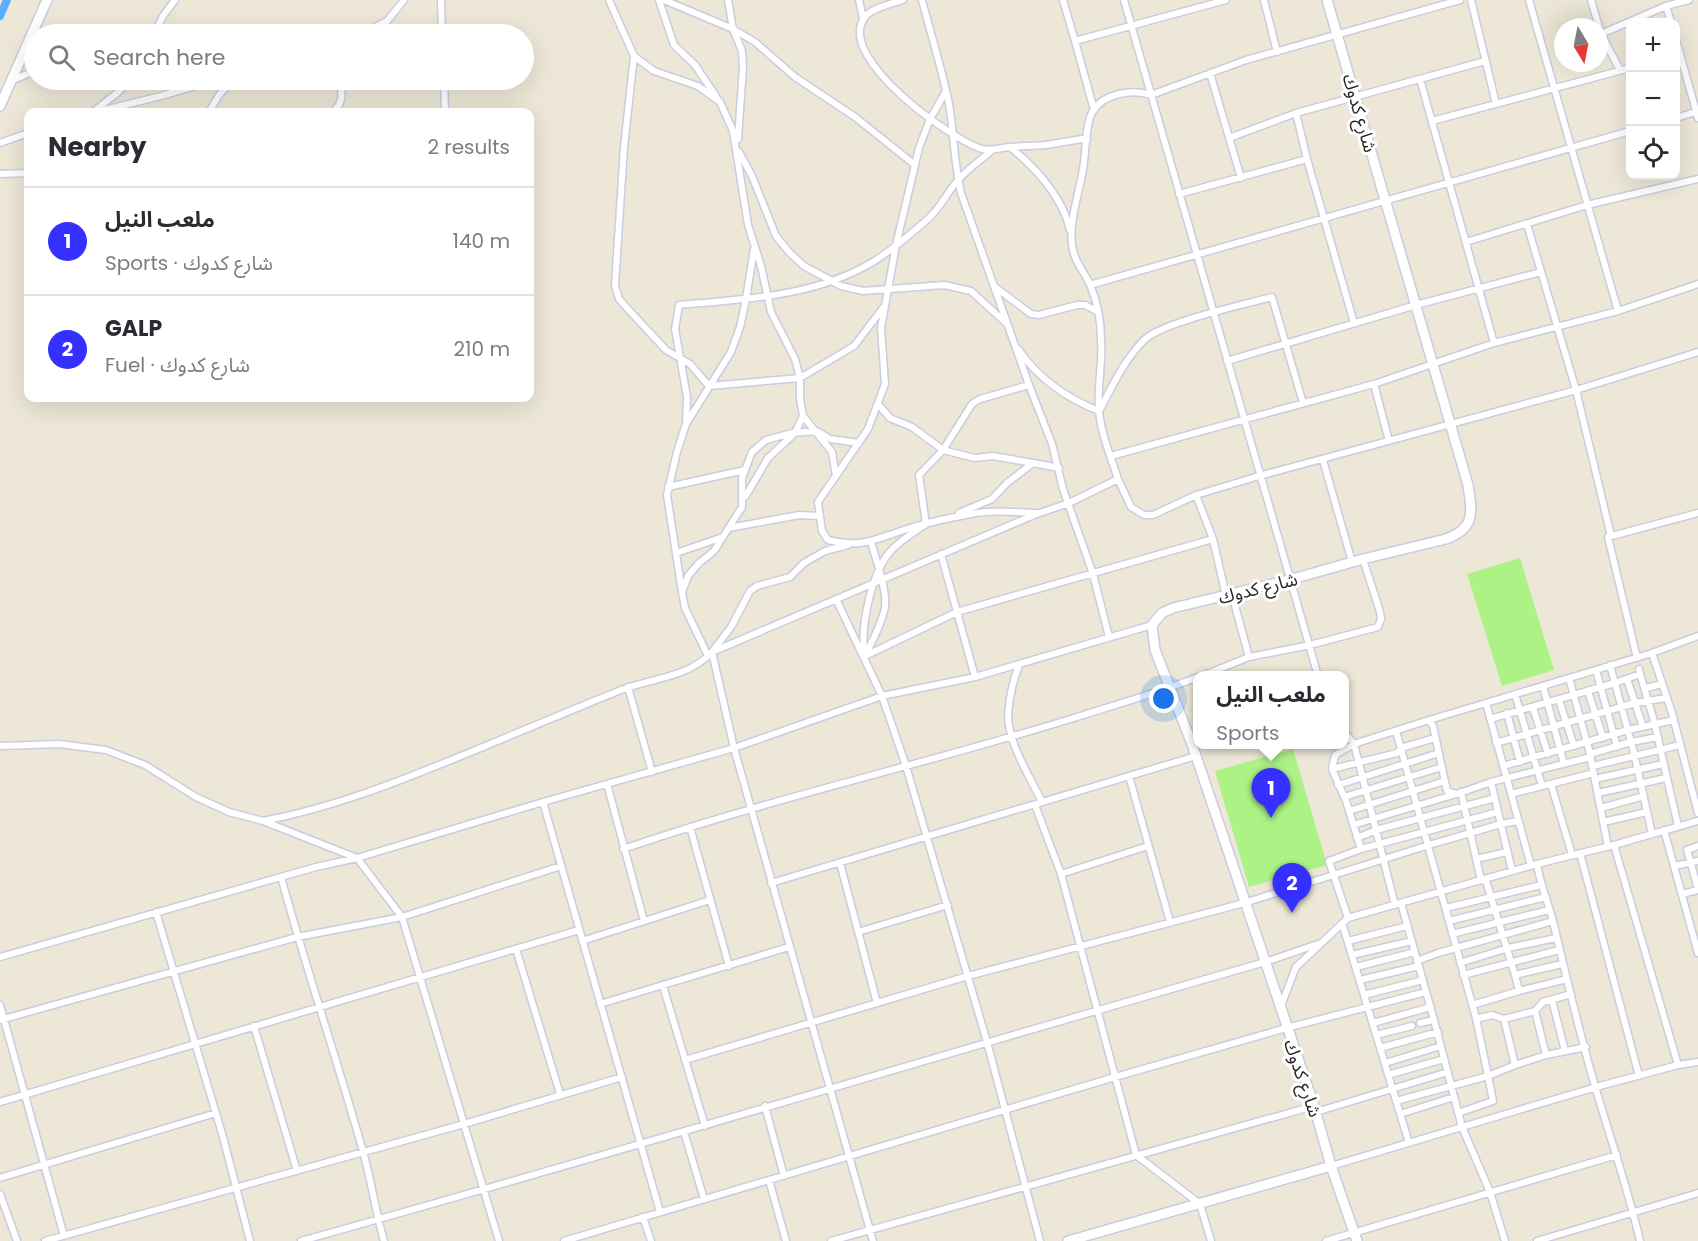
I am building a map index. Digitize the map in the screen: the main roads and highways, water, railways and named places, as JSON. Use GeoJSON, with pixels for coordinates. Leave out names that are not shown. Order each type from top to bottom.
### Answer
{"type":"FeatureCollection","features":[{"type":"Feature","properties":{"kind":"waterway"},"geometry":{"type":"LineString","coordinates":[[0,16],[7,0]]}},
{"type":"Feature","properties":{"kind":"place","name":"ملعب النيل"},"geometry":{"type":"Point","coordinates":[1271,818]}},
{"type":"Feature","properties":{"kind":"place","name":"GALP"},"geometry":{"type":"Point","coordinates":[1292,913]}}]}
